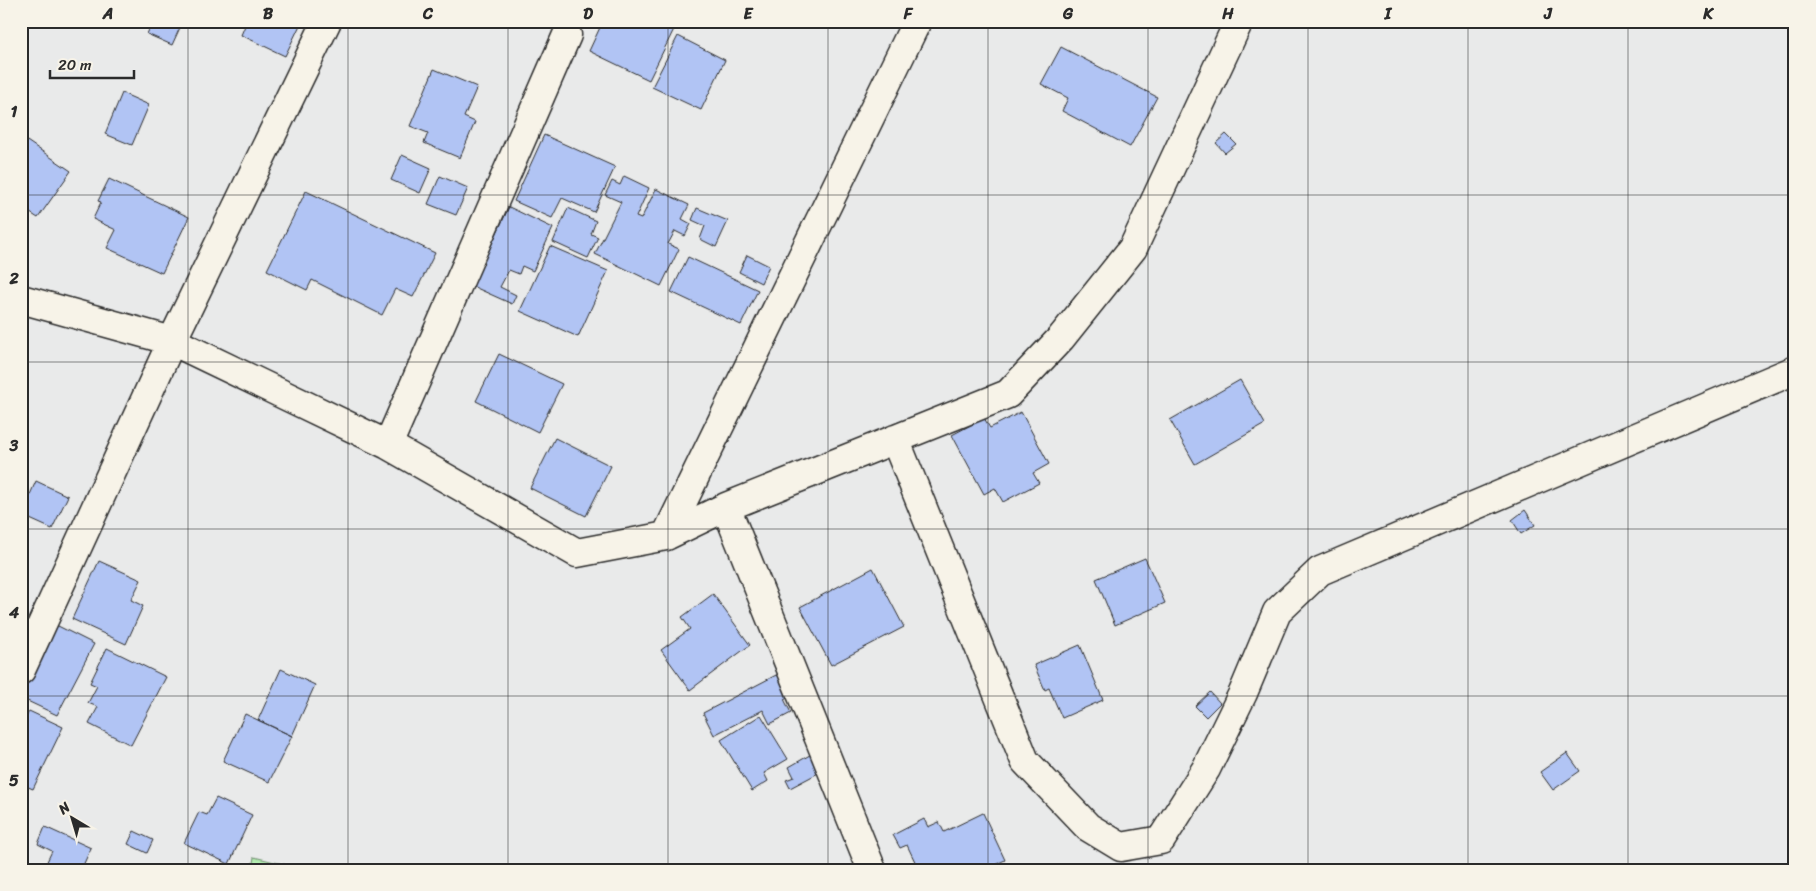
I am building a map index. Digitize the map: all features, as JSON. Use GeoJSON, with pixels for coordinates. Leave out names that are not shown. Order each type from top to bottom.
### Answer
{"type":"FeatureCollection","features":[{"type":"Feature","properties":{"kind":"street"},"geometry":{"type":"LineString","coordinates":[[21,670],[172,341],[327,21]]}},
{"type":"Feature","properties":{"kind":"street"},"geometry":{"type":"LineString","coordinates":[[666,536],[917,21]]}},
{"type":"Feature","properties":{"kind":"street"},"geometry":{"type":"LineString","coordinates":[[21,299],[172,341],[388,445],[577,553],[666,536],[726,507],[1008,394],[1061,338],[1133,248],[1239,21]]}},
{"type":"Feature","properties":{"kind":"street"},"geometry":{"type":"LineString","coordinates":[[388,445],[567,34]]}},
{"type":"Feature","properties":{"kind":"street"},"geometry":{"type":"LineString","coordinates":[[895,439],[1025,761],[1088,827],[1121,847],[1161,840],[1206,770],[1243,693],[1277,612],[1320,571],[1795,370]]}},
{"type":"Feature","properties":{"kind":"street"},"geometry":{"type":"LineString","coordinates":[[726,507],[872,870]]}},
{"type":"Feature","properties":{"kind":"green space"},"geometry":{"type":"Polygon","coordinates":[[[254,857],[308,870],[252,870],[254,857]]]}},
{"type":"Feature","properties":{"kind":"building"},"geometry":{"type":"Polygon","coordinates":[[[153,21],[183,21],[172,45],[147,34],[153,21]]]}},
{"type":"Feature","properties":{"kind":"building"},"geometry":{"type":"Polygon","coordinates":[[[247,21],[302,21],[285,56],[241,35],[247,21]]]}},
{"type":"Feature","properties":{"kind":"building"},"geometry":{"type":"Polygon","coordinates":[[[603,21],[678,21],[649,80],[589,51],[603,21]]]}},
{"type":"Feature","properties":{"kind":"building"},"geometry":{"type":"Polygon","coordinates":[[[678,36],[725,60],[701,110],[652,87],[678,36]]]}},
{"type":"Feature","properties":{"kind":"building"},"geometry":{"type":"Polygon","coordinates":[[[1061,47],[1157,97],[1130,147],[1062,111],[1068,98],[1041,84],[1061,47]]]}},
{"type":"Feature","properties":{"kind":"building"},"geometry":{"type":"Polygon","coordinates":[[[434,69],[477,87],[464,117],[475,122],[460,158],[424,143],[428,133],[410,126],[434,69]]]}},
{"type":"Feature","properties":{"kind":"building"},"geometry":{"type":"Polygon","coordinates":[[[122,93],[149,105],[132,145],[105,134],[122,93]]]}},
{"type":"Feature","properties":{"kind":"building"},"geometry":{"type":"Polygon","coordinates":[[[1226,134],[1236,144],[1225,153],[1216,143],[1226,134]]]}},
{"type":"Feature","properties":{"kind":"building"},"geometry":{"type":"Polygon","coordinates":[[[544,135],[615,167],[594,212],[562,198],[552,218],[514,201],[544,135]]]}},
{"type":"Feature","properties":{"kind":"building"},"geometry":{"type":"Polygon","coordinates":[[[21,137],[71,171],[38,218],[21,207],[21,137]]]}},
{"type":"Feature","properties":{"kind":"building"},"geometry":{"type":"Polygon","coordinates":[[[402,155],[431,168],[420,193],[391,180],[402,155]]]}},
{"type":"Feature","properties":{"kind":"building"},"geometry":{"type":"Polygon","coordinates":[[[440,176],[468,188],[456,215],[428,204],[440,176]]]}},
{"type":"Feature","properties":{"kind":"building"},"geometry":{"type":"Polygon","coordinates":[[[624,176],[649,188],[636,217],[641,219],[656,189],[689,205],[682,219],[691,224],[685,236],[675,231],[668,244],[679,249],[661,286],[595,254],[621,202],[605,195],[612,181],[620,185],[624,176]]]}},
{"type":"Feature","properties":{"kind":"building"},"geometry":{"type":"Polygon","coordinates":[[[109,179],[189,217],[162,273],[107,248],[116,230],[93,219],[101,202],[98,201],[109,179]]]}},
{"type":"Feature","properties":{"kind":"building"},"geometry":{"type":"Polygon","coordinates":[[[306,191],[435,253],[413,297],[395,289],[382,315],[312,280],[307,290],[267,270],[306,191]]]}},
{"type":"Feature","properties":{"kind":"building"},"geometry":{"type":"Polygon","coordinates":[[[509,207],[553,228],[533,271],[522,266],[519,274],[509,270],[500,287],[516,295],[512,304],[472,286],[509,207]]]}},
{"type":"Feature","properties":{"kind":"building"},"geometry":{"type":"Polygon","coordinates":[[[568,208],[596,221],[591,234],[598,237],[588,258],[553,242],[568,208]]]}},
{"type":"Feature","properties":{"kind":"building"},"geometry":{"type":"Polygon","coordinates":[[[697,208],[728,221],[716,247],[700,239],[705,226],[692,220],[697,208]]]}},
{"type":"Feature","properties":{"kind":"building"},"geometry":{"type":"Polygon","coordinates":[[[550,246],[608,271],[578,337],[520,311],[550,246]]]}},
{"type":"Feature","properties":{"kind":"building"},"geometry":{"type":"Polygon","coordinates":[[[747,255],[769,266],[761,283],[739,272],[747,255]]]}},
{"type":"Feature","properties":{"kind":"building"},"geometry":{"type":"Polygon","coordinates":[[[688,257],[758,290],[741,325],[671,292],[688,257]]]}},
{"type":"Feature","properties":{"kind":"building"},"geometry":{"type":"Polygon","coordinates":[[[499,354],[562,384],[538,432],[476,401],[499,354]]]}},
{"type":"Feature","properties":{"kind":"building"},"geometry":{"type":"Polygon","coordinates":[[[1240,380],[1265,424],[1195,464],[1170,420],[1240,380]]]}},
{"type":"Feature","properties":{"kind":"building"},"geometry":{"type":"Polygon","coordinates":[[[1021,412],[1049,464],[1033,473],[1039,483],[1003,502],[995,488],[984,494],[952,435],[984,418],[990,428],[1021,412]]]}},
{"type":"Feature","properties":{"kind":"building"},"geometry":{"type":"Polygon","coordinates":[[[555,438],[611,466],[586,516],[530,488],[555,438]]]}},
{"type":"Feature","properties":{"kind":"building"},"geometry":{"type":"Polygon","coordinates":[[[36,481],[68,496],[52,529],[21,515],[36,481]]]}},
{"type":"Feature","properties":{"kind":"building"},"geometry":{"type":"Polygon","coordinates":[[[1525,510],[1535,525],[1521,534],[1512,520],[1525,510]]]}},
{"type":"Feature","properties":{"kind":"building"},"geometry":{"type":"Polygon","coordinates":[[[1145,558],[1165,603],[1115,625],[1096,579],[1145,558]]]}},
{"type":"Feature","properties":{"kind":"building"},"geometry":{"type":"Polygon","coordinates":[[[99,561],[141,580],[131,600],[143,606],[126,644],[72,619],[99,561]]]}},
{"type":"Feature","properties":{"kind":"building"},"geometry":{"type":"Polygon","coordinates":[[[873,568],[904,627],[831,665],[800,607],[873,568]]]}},
{"type":"Feature","properties":{"kind":"building"},"geometry":{"type":"Polygon","coordinates":[[[713,594],[750,645],[690,690],[661,650],[690,629],[682,617],[713,594]]]}},
{"type":"Feature","properties":{"kind":"building"},"geometry":{"type":"Polygon","coordinates":[[[56,625],[94,644],[57,715],[21,698],[21,693],[56,625]]]}},
{"type":"Feature","properties":{"kind":"building"},"geometry":{"type":"Polygon","coordinates":[[[1080,645],[1103,700],[1062,718],[1049,688],[1045,690],[1034,665],[1080,645]]]}},
{"type":"Feature","properties":{"kind":"building"},"geometry":{"type":"Polygon","coordinates":[[[107,648],[166,677],[131,745],[89,724],[98,707],[88,703],[97,686],[90,683],[107,648]]]}},
{"type":"Feature","properties":{"kind":"building"},"geometry":{"type":"Polygon","coordinates":[[[281,669],[315,685],[292,736],[258,720],[281,669]]]}},
{"type":"Feature","properties":{"kind":"building"},"geometry":{"type":"Polygon","coordinates":[[[780,673],[791,695],[784,699],[791,713],[770,724],[763,710],[714,735],[703,713],[780,673]]]}},
{"type":"Feature","properties":{"kind":"building"},"geometry":{"type":"Polygon","coordinates":[[[1210,692],[1220,703],[1206,717],[1195,706],[1210,692]]]}},
{"type":"Feature","properties":{"kind":"building"},"geometry":{"type":"Polygon","coordinates":[[[29,711],[63,727],[33,789],[21,784],[21,728],[29,711]]]}},
{"type":"Feature","properties":{"kind":"building"},"geometry":{"type":"Polygon","coordinates":[[[245,714],[292,736],[269,782],[223,761],[245,714]]]}},
{"type":"Feature","properties":{"kind":"building"},"geometry":{"type":"Polygon","coordinates":[[[761,715],[788,759],[764,773],[768,781],[752,791],[721,740],[761,715]]]}},
{"type":"Feature","properties":{"kind":"building"},"geometry":{"type":"Polygon","coordinates":[[[815,752],[824,770],[790,788],[786,780],[794,777],[789,767],[815,752]]]}},
{"type":"Feature","properties":{"kind":"building"},"geometry":{"type":"Polygon","coordinates":[[[1567,753],[1580,771],[1553,790],[1540,772],[1567,753]]]}},
{"type":"Feature","properties":{"kind":"building"},"geometry":{"type":"Polygon","coordinates":[[[216,798],[252,815],[229,864],[184,843],[199,812],[207,815],[216,798]]]}},
{"type":"Feature","properties":{"kind":"building"},"geometry":{"type":"Polygon","coordinates":[[[983,813],[1005,860],[984,870],[919,870],[907,845],[900,848],[893,835],[924,819],[928,827],[939,822],[944,832],[983,813]]]}},
{"type":"Feature","properties":{"kind":"building"},"geometry":{"type":"Polygon","coordinates":[[[45,827],[91,848],[81,870],[43,870],[52,851],[38,844],[45,827]]]}},
{"type":"Feature","properties":{"kind":"building"},"geometry":{"type":"Polygon","coordinates":[[[134,831],[153,840],[147,853],[128,844],[134,831]]]}}]}
